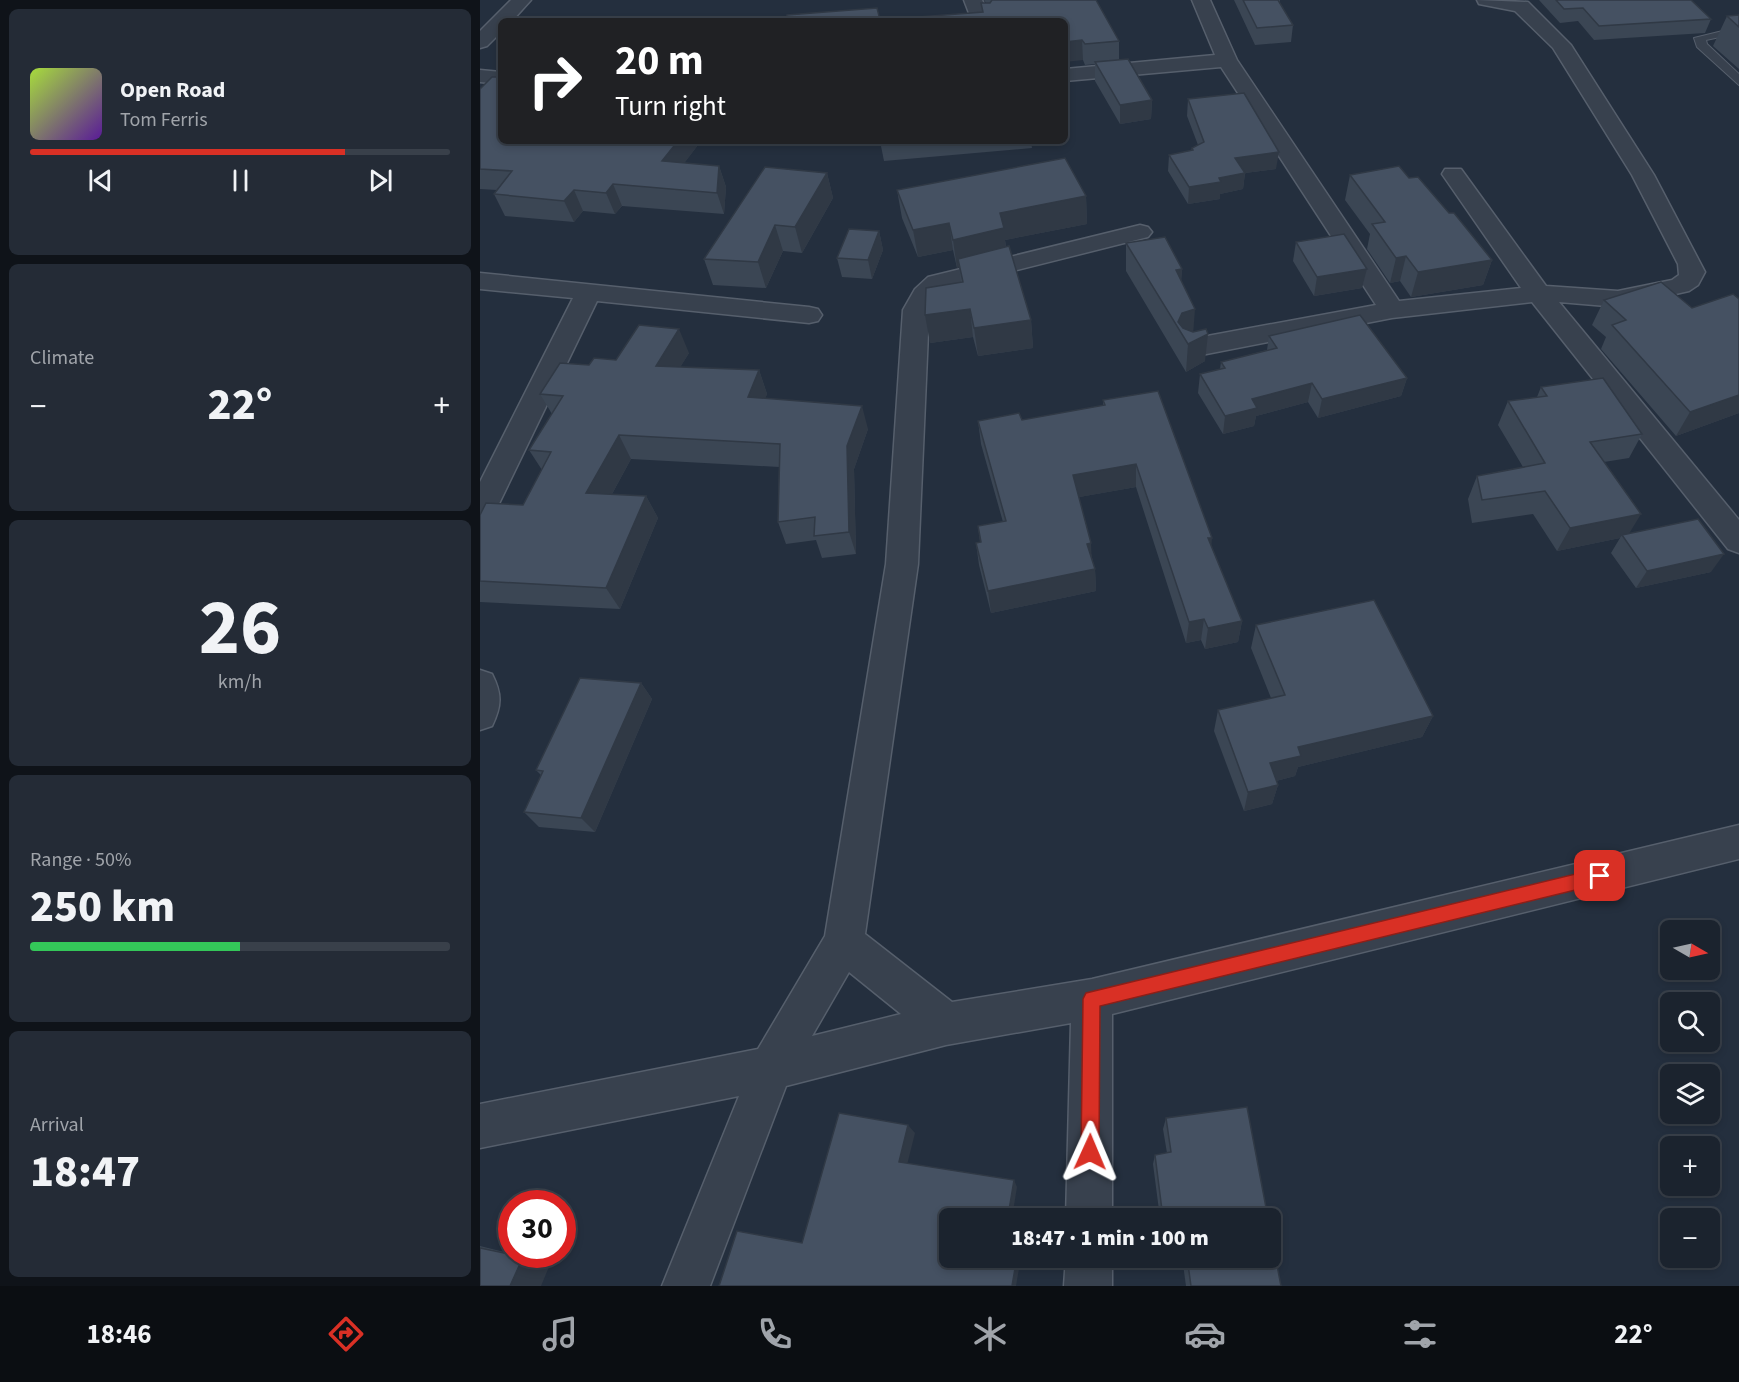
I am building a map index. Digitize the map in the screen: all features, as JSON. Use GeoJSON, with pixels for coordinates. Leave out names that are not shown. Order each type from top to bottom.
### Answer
{"type":"FeatureCollection","features":[{"type":"Feature","properties":{"kind":"street"},"geometry":{"type":"LineString","coordinates":[[504,18],[522,0]]}},
{"type":"Feature","properties":{"kind":"street"},"geometry":{"type":"LineString","coordinates":[[973,0],[981,18]]}},
{"type":"Feature","properties":{"kind":"street"},"geometry":{"type":"LineString","coordinates":[[1201,0],[1227,60],[1392,310]]}},
{"type":"Feature","properties":{"kind":"street"},"geometry":{"type":"LineString","coordinates":[[1191,348],[1392,310],[1538,293],[1618,299],[1680,286],[1689,280],[1693,272],[1643,175],[1562,45],[1521,6],[1486,0]]}},
{"type":"Feature","properties":{"kind":"street"},"geometry":{"type":"LineString","coordinates":[[480,42],[498,24]]}},
{"type":"Feature","properties":{"kind":"street"},"geometry":{"type":"LineString","coordinates":[[1068,75],[1227,60]]}},
{"type":"Feature","properties":{"kind":"street"},"geometry":{"type":"LineString","coordinates":[[484,85],[498,79]]}},
{"type":"Feature","properties":{"kind":"street"},"geometry":{"type":"LineString","coordinates":[[1453,174],[1538,293],[1739,541]]}},
{"type":"Feature","properties":{"kind":"street"},"geometry":{"type":"LineString","coordinates":[[687,1286],[771,1068],[844,942],[902,564],[916,310],[924,295],[938,282],[1140,232]]}},
{"type":"Feature","properties":{"kind":"street"},"geometry":{"type":"LineString","coordinates":[[480,281],[809,315]]}},
{"type":"Feature","properties":{"kind":"street"},"geometry":{"type":"LineString","coordinates":[[480,513],[588,293]]}},
{"type":"Feature","properties":{"kind":"street"},"geometry":{"type":"LineString","coordinates":[[480,684],[484,692],[480,715]]}},
{"type":"Feature","properties":{"kind":"street"},"geometry":{"type":"LineString","coordinates":[[480,1126],[771,1068],[946,1024],[1092,999],[1739,842]]}},
{"type":"Feature","properties":{"kind":"street"},"geometry":{"type":"LineString","coordinates":[[844,942],[946,1024]]}},
{"type":"Feature","properties":{"kind":"street"},"geometry":{"type":"LineString","coordinates":[[1089,1208],[1092,999]]}},
{"type":"Feature","properties":{"kind":"street"},"geometry":{"type":"LineString","coordinates":[[1088,1286],[1089,1268]]}},
{"type":"Feature","properties":{"kind":"lane"},"geometry":{"type":"LineString","coordinates":[[1739,30],[1700,38],[1701,45],[1739,81]]}},
{"type":"Feature","properties":{"kind":"building"},"geometry":{"type":"Polygon","coordinates":[[[992,0],[1096,0],[1119,41],[1085,44],[1082,40],[1068,42],[1068,18],[906,18],[983,12],[981,3],[990,3],[992,0]]]}},
{"type":"Feature","properties":{"kind":"building"},"geometry":{"type":"Polygon","coordinates":[[[1243,0],[1278,0],[1293,25],[1257,28],[1243,0]]]}},
{"type":"Feature","properties":{"kind":"building"},"geometry":{"type":"Polygon","coordinates":[[[1556,0],[1691,0],[1711,19],[1599,26],[1583,8],[1564,9],[1556,0]]]}},
{"type":"Feature","properties":{"kind":"building"},"geometry":{"type":"Polygon","coordinates":[[[877,8],[880,18],[786,18],[787,15],[877,8]]]}},
{"type":"Feature","properties":{"kind":"building"},"geometry":{"type":"Polygon","coordinates":[[[1739,15],[1739,27],[1727,16],[1739,15]]]}},
{"type":"Feature","properties":{"kind":"building"},"geometry":{"type":"Polygon","coordinates":[[[1128,59],[1152,100],[1120,105],[1095,62],[1128,59]]]}},
{"type":"Feature","properties":{"kind":"building"},"geometry":{"type":"Polygon","coordinates":[[[492,77],[498,77],[498,144],[676,144],[662,161],[719,166],[717,193],[613,184],[606,193],[574,190],[564,201],[494,194],[512,171],[480,169],[480,89],[492,77]]]}},
{"type":"Feature","properties":{"kind":"building"},"geometry":{"type":"Polygon","coordinates":[[[1244,93],[1279,152],[1235,158],[1245,173],[1219,178],[1221,182],[1189,187],[1169,155],[1193,150],[1192,148],[1204,142],[1188,99],[1244,93]]]}},
{"type":"Feature","properties":{"kind":"building"},"geometry":{"type":"Polygon","coordinates":[[[1065,158],[1086,196],[1000,213],[1004,228],[953,240],[949,223],[913,230],[897,190],[1065,158]]]}},
{"type":"Feature","properties":{"kind":"building"},"geometry":{"type":"Polygon","coordinates":[[[1399,166],[1409,178],[1418,177],[1449,213],[1454,213],[1492,260],[1418,272],[1406,256],[1396,258],[1372,224],[1385,222],[1350,175],[1399,166]]]}},
{"type":"Feature","properties":{"kind":"building"},"geometry":{"type":"Polygon","coordinates":[[[765,167],[827,173],[795,227],[775,225],[758,262],[704,259],[765,167]]]}},
{"type":"Feature","properties":{"kind":"building"},"geometry":{"type":"Polygon","coordinates":[[[849,229],[879,231],[868,260],[837,258],[849,229]]]}},
{"type":"Feature","properties":{"kind":"building"},"geometry":{"type":"Polygon","coordinates":[[[1344,234],[1367,269],[1317,277],[1296,242],[1344,234]]]}},
{"type":"Feature","properties":{"kind":"building"},"geometry":{"type":"Polygon","coordinates":[[[1165,237],[1182,269],[1176,270],[1195,309],[1182,313],[1178,322],[1183,328],[1193,332],[1206,329],[1208,334],[1188,344],[1126,243],[1165,237]]]}},
{"type":"Feature","properties":{"kind":"building"},"geometry":{"type":"Polygon","coordinates":[[[1009,246],[1031,320],[974,328],[970,309],[925,315],[926,288],[963,282],[958,259],[1009,246]]]}},
{"type":"Feature","properties":{"kind":"building"},"geometry":{"type":"Polygon","coordinates":[[[1661,282],[1692,308],[1733,294],[1739,299],[1739,395],[1690,412],[1612,325],[1626,320],[1604,300],[1661,282]]]}},
{"type":"Feature","properties":{"kind":"building"},"geometry":{"type":"Polygon","coordinates":[[[1360,315],[1407,378],[1322,399],[1312,383],[1252,399],[1257,408],[1225,416],[1200,374],[1225,368],[1221,362],[1277,348],[1269,336],[1360,315]]]}},
{"type":"Feature","properties":{"kind":"building"},"geometry":{"type":"Polygon","coordinates":[[[639,325],[679,329],[656,366],[759,370],[748,397],[862,406],[847,446],[849,532],[814,536],[815,517],[778,522],[780,444],[619,435],[586,493],[646,496],[606,588],[480,581],[480,515],[486,503],[523,505],[551,452],[529,450],[563,396],[540,394],[560,363],[589,365],[594,358],[616,360],[639,325]]]}},
{"type":"Feature","properties":{"kind":"building"},"geometry":{"type":"Polygon","coordinates":[[[1603,378],[1642,434],[1590,442],[1641,514],[1570,528],[1545,491],[1482,500],[1477,476],[1545,463],[1508,401],[1547,396],[1541,387],[1603,378]]]}},
{"type":"Feature","properties":{"kind":"building"},"geometry":{"type":"Polygon","coordinates":[[[1158,391],[1212,538],[1208,538],[1242,621],[1208,628],[1204,619],[1189,622],[1136,464],[1073,475],[1091,543],[1087,544],[1095,569],[988,591],[976,543],[981,542],[978,526],[1006,521],[978,421],[1019,413],[1022,420],[1105,405],[1103,400],[1158,391]]]}},
{"type":"Feature","properties":{"kind":"building"},"geometry":{"type":"Polygon","coordinates":[[[1698,519],[1724,554],[1647,571],[1622,535],[1698,519]]]}},
{"type":"Feature","properties":{"kind":"building"},"geometry":{"type":"Polygon","coordinates":[[[1374,600],[1433,716],[1298,747],[1301,756],[1270,763],[1278,785],[1248,792],[1218,710],[1285,695],[1256,625],[1374,600]]]}},
{"type":"Feature","properties":{"kind":"building"},"geometry":{"type":"Polygon","coordinates":[[[580,678],[641,683],[581,818],[524,812],[543,771],[536,770],[580,678]]]}},
{"type":"Feature","properties":{"kind":"building"},"geometry":{"type":"Polygon","coordinates":[[[1247,1107],[1266,1208],[1162,1208],[1155,1155],[1171,1152],[1166,1118],[1247,1107]]]}},
{"type":"Feature","properties":{"kind":"building"},"geometry":{"type":"Polygon","coordinates":[[[839,1113],[908,1125],[899,1162],[1014,1180],[1009,1208],[939,1208],[939,1268],[1015,1268],[1012,1286],[719,1286],[737,1231],[802,1243],[839,1113]]]}},
{"type":"Feature","properties":{"kind":"building"},"geometry":{"type":"Polygon","coordinates":[[[480,1248],[498,1252],[498,1268],[518,1268],[510,1286],[480,1286],[480,1248]]]}},
{"type":"Feature","properties":{"kind":"building"},"geometry":{"type":"Polygon","coordinates":[[[1189,1268],[1278,1268],[1281,1286],[1191,1286],[1189,1268]]]}},
{"type":"Feature","properties":{"kind":"route"},"geometry":{"type":"LineString","coordinates":[[1090,1152],[1092,999],[1600,876]]}}]}
